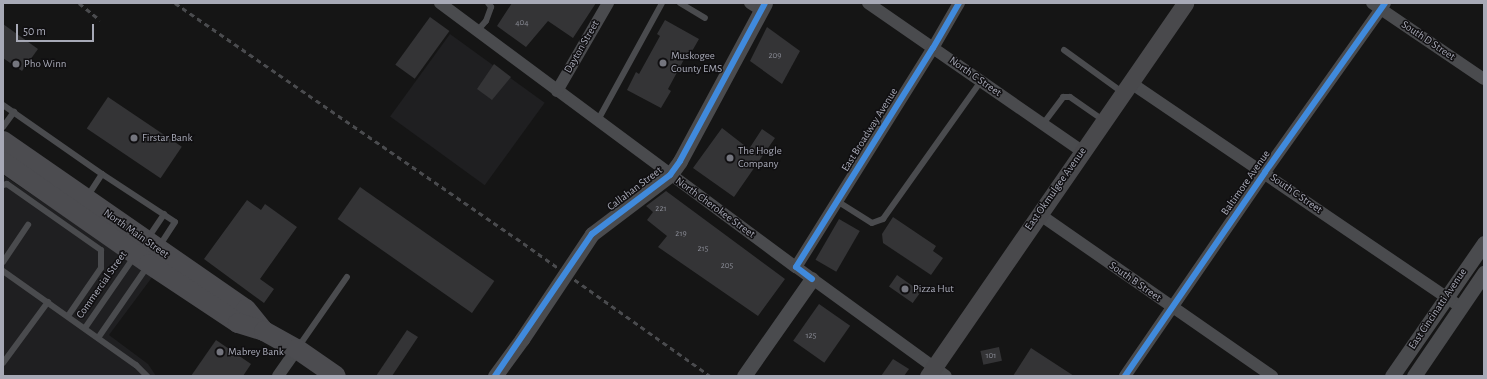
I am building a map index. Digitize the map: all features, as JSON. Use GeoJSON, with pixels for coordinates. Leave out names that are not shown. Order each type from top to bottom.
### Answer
{"type":"FeatureCollection","features":[{"type":"Feature","properties":{"kind":"main road","name":"East Okmulgee Avenue"},"geometry":{"type":"LineString","coordinates":[[936,373],[1039,214],[1185,3]]}},
{"type":"Feature","properties":{"kind":"main road","name":"North Main Street"},"geometry":{"type":"LineString","coordinates":[[3,142],[86,199],[147,252],[238,323],[264,330],[297,349],[333,375]]}},
{"type":"Feature","properties":{"kind":"main road","name":"North Main Street"},"geometry":{"type":"LineString","coordinates":[[3,162],[147,252]]}},
{"type":"Feature","properties":{"kind":"street","name":"North Cherokee Street"},"geometry":{"type":"LineString","coordinates":[[440,3],[796,267],[936,373]]}},
{"type":"Feature","properties":{"kind":"street","name":"Dayton Street"},"geometry":{"type":"LineString","coordinates":[[557,91],[608,3]]}},
{"type":"Feature","properties":{"kind":"street","name":"North C Street"},"geometry":{"type":"LineString","coordinates":[[868,3],[1082,151]]}},
{"type":"Feature","properties":{"kind":"street","name":"East Broadway Avenue"},"geometry":{"type":"LineString","coordinates":[[796,267],[933,48],[959,3]]}},
{"type":"Feature","properties":{"kind":"street","name":"Callahan Street"},"geometry":{"type":"LineString","coordinates":[[495,376],[592,234],[670,175],[684,154],[759,5]]}},
{"type":"Feature","properties":{"kind":"street","name":"South D Street"},"geometry":{"type":"LineString","coordinates":[[1379,5],[1484,79]]}},
{"type":"Feature","properties":{"kind":"street","name":"Baltimore Avenue"},"geometry":{"type":"LineString","coordinates":[[1125,376],[1379,5]]}},
{"type":"Feature","properties":{"kind":"street","name":"South C Street"},"geometry":{"type":"LineString","coordinates":[[1127,88],[1265,172],[1461,307]]}},
{"type":"Feature","properties":{"kind":"street","name":"South B Street"},"geometry":{"type":"LineString","coordinates":[[1039,214],[1172,308],[1272,376]]}},
{"type":"Feature","properties":{"kind":"street","name":"East Cincinatti Avenue"},"geometry":{"type":"LineString","coordinates":[[1392,376],[1484,243]]}},
{"type":"Feature","properties":{"kind":"street","name":"East Cincinatti Avenue"},"geometry":{"type":"LineString","coordinates":[[1414,376],[1484,273]]}},
{"type":"Feature","properties":{"kind":"street"},"geometry":{"type":"LineString","coordinates":[[744,376],[812,279]]}},
{"type":"Feature","properties":{"kind":"street"},"geometry":{"type":"LineString","coordinates":[[278,376],[297,349]]}},
{"type":"Feature","properties":{"kind":"lane"},"geometry":{"type":"LineString","coordinates":[[477,31],[486,21],[491,7],[488,3]]}},
{"type":"Feature","properties":{"kind":"lane"},"geometry":{"type":"LineString","coordinates":[[598,120],[662,3]]}},
{"type":"Feature","properties":{"kind":"lane"},"geometry":{"type":"LineString","coordinates":[[680,3],[705,18]]}},
{"type":"Feature","properties":{"kind":"lane"},"geometry":{"type":"LineString","coordinates":[[1064,50],[1127,88]]}},
{"type":"Feature","properties":{"kind":"lane"},"geometry":{"type":"LineString","coordinates":[[837,201],[872,223],[883,219],[981,81]]}},
{"type":"Feature","properties":{"kind":"lane"},"geometry":{"type":"LineString","coordinates":[[1043,124],[1063,97],[1070,97],[1104,121]]}},
{"type":"Feature","properties":{"kind":"lane"},"geometry":{"type":"LineString","coordinates":[[3,105],[102,174],[175,222],[147,252]]}},
{"type":"Feature","properties":{"kind":"lane"},"geometry":{"type":"LineString","coordinates":[[3,127],[14,112]]}},
{"type":"Feature","properties":{"kind":"lane"},"geometry":{"type":"LineString","coordinates":[[86,199],[102,174]]}},
{"type":"Feature","properties":{"kind":"lane"},"geometry":{"type":"LineString","coordinates":[[3,185],[7,184],[101,250],[101,268],[68,316]]}},
{"type":"Feature","properties":{"kind":"lane","name":"Commercial Street"},"geometry":{"type":"LineString","coordinates":[[98,338],[147,252],[164,214]]}},
{"type":"Feature","properties":{"kind":"lane"},"geometry":{"type":"LineString","coordinates":[[3,262],[28,225]]}},
{"type":"Feature","properties":{"kind":"lane","name":"Commercial Street"},"geometry":{"type":"LineString","coordinates":[[84,328],[147,252]]}},
{"type":"Feature","properties":{"kind":"lane"},"geometry":{"type":"LineString","coordinates":[[3,271],[136,365],[148,376]]}},
{"type":"Feature","properties":{"kind":"lane"},"geometry":{"type":"LineString","coordinates":[[297,349],[347,277]]}},
{"type":"Feature","properties":{"kind":"lane"},"geometry":{"type":"LineString","coordinates":[[3,363],[48,302]]}},
{"type":"Feature","properties":{"kind":"shaded area"},"geometry":{"type":"Polygon","coordinates":[[[450,34],[545,103],[485,185],[390,117],[450,34]]]}},
{"type":"Feature","properties":{"kind":"shaded area"},"geometry":{"type":"Polygon","coordinates":[[[3,175],[153,276],[109,335],[148,364],[156,376],[3,376],[3,175]]]}},
{"type":"Feature","properties":{"kind":"building"},"geometry":{"type":"Polygon","coordinates":[[[512,3],[596,3],[573,38],[548,21],[526,47],[497,26],[512,3]]]}},
{"type":"Feature","properties":{"kind":"building"},"geometry":{"type":"Polygon","coordinates":[[[430,17],[449,31],[415,79],[395,65],[430,17]]]}},
{"type":"Feature","properties":{"kind":"building","name":"Muskogee County EMS"},"geometry":{"type":"Polygon","coordinates":[[[665,20],[699,39],[691,53],[688,52],[668,89],[671,91],[661,108],[627,90],[636,72],[639,74],[660,36],[657,34],[665,20]]]}},
{"type":"Feature","properties":{"kind":"building"},"geometry":{"type":"Polygon","coordinates":[[[3,24],[38,49],[22,71],[3,58],[3,24]]]}},
{"type":"Feature","properties":{"kind":"building"},"geometry":{"type":"Polygon","coordinates":[[[767,27],[800,51],[782,84],[750,61],[767,27]]]}},
{"type":"Feature","properties":{"kind":"building"},"geometry":{"type":"Polygon","coordinates":[[[494,64],[511,77],[492,100],[477,89],[494,64]]]}},
{"type":"Feature","properties":{"kind":"building","name":"Firstar Bank"},"geometry":{"type":"Polygon","coordinates":[[[108,97],[182,147],[161,178],[87,129],[108,97]]]}},
{"type":"Feature","properties":{"kind":"building","name":"The Hogle Company"},"geometry":{"type":"Polygon","coordinates":[[[722,128],[749,149],[762,129],[775,138],[734,197],[693,168],[722,128]]]}},
{"type":"Feature","properties":{"kind":"building"},"geometry":{"type":"Polygon","coordinates":[[[360,187],[494,281],[472,313],[338,219],[360,187]]]}},
{"type":"Feature","properties":{"kind":"building"},"geometry":{"type":"Polygon","coordinates":[[[666,191],[785,279],[758,316],[658,247],[667,236],[647,220],[653,212],[646,206],[666,191]]]}},
{"type":"Feature","properties":{"kind":"building"},"geometry":{"type":"Polygon","coordinates":[[[247,200],[261,210],[265,204],[297,227],[260,279],[274,289],[264,303],[204,259],[247,200]]]}},
{"type":"Feature","properties":{"kind":"building"},"geometry":{"type":"Polygon","coordinates":[[[893,217],[936,246],[933,251],[943,258],[931,275],[883,243],[882,234],[893,217]]]}},
{"type":"Feature","properties":{"kind":"building"},"geometry":{"type":"Polygon","coordinates":[[[839,219],[860,231],[836,272],[816,260],[839,219]]]}},
{"type":"Feature","properties":{"kind":"building","name":"Pizza Hut"},"geometry":{"type":"Polygon","coordinates":[[[897,275],[921,292],[913,303],[889,286],[897,275]]]}},
{"type":"Feature","properties":{"kind":"building"},"geometry":{"type":"Polygon","coordinates":[[[819,304],[850,326],[824,363],[793,341],[819,304]]]}},
{"type":"Feature","properties":{"kind":"building"},"geometry":{"type":"Polygon","coordinates":[[[407,330],[418,337],[392,376],[376,376],[407,330]]]}},
{"type":"Feature","properties":{"kind":"building","name":"Mabrey Bank"},"geometry":{"type":"Polygon","coordinates":[[[216,340],[251,364],[243,376],[191,376],[216,340]]]}},
{"type":"Feature","properties":{"kind":"building"},"geometry":{"type":"Polygon","coordinates":[[[999,347],[1002,361],[983,365],[980,351],[999,347]]]}},
{"type":"Feature","properties":{"kind":"building"},"geometry":{"type":"Polygon","coordinates":[[[1031,348],[1074,376],[1013,376],[1031,348]]]}},
{"type":"Feature","properties":{"kind":"building"},"geometry":{"type":"Polygon","coordinates":[[[893,359],[909,369],[904,376],[881,376],[893,359]]]}},
{"type":"Feature","properties":{"kind":"railway"},"geometry":{"type":"LineString","coordinates":[[79,3],[100,20]]}},
{"type":"Feature","properties":{"kind":"railway"},"geometry":{"type":"LineString","coordinates":[[175,3],[516,238],[710,376]]}},
{"type":"Feature","properties":{"kind":"cycle path"},"geometry":{"type":"LineString","coordinates":[[495,376],[592,234],[670,175],[680,161],[765,3]]}},
{"type":"Feature","properties":{"kind":"cycle path"},"geometry":{"type":"LineString","coordinates":[[812,279],[796,267],[933,48],[959,3]]}},
{"type":"Feature","properties":{"kind":"cycle path"},"geometry":{"type":"LineString","coordinates":[[1125,376],[1265,172],[1385,3]]}},
{"type":"Feature","properties":{"kind":"place","name":"Muskogee County EMS"},"geometry":{"type":"Point","coordinates":[663,63]}},
{"type":"Feature","properties":{"kind":"place","name":"Pho Winn"},"geometry":{"type":"Point","coordinates":[16,64]}},
{"type":"Feature","properties":{"kind":"place","name":"Firstar Bank"},"geometry":{"type":"Point","coordinates":[134,138]}},
{"type":"Feature","properties":{"kind":"place","name":"The Hogle Company"},"geometry":{"type":"Point","coordinates":[730,158]}},
{"type":"Feature","properties":{"kind":"place","name":"Pizza Hut"},"geometry":{"type":"Point","coordinates":[905,289]}},
{"type":"Feature","properties":{"kind":"place","name":"Mabrey Bank"},"geometry":{"type":"Point","coordinates":[220,352]}}]}
